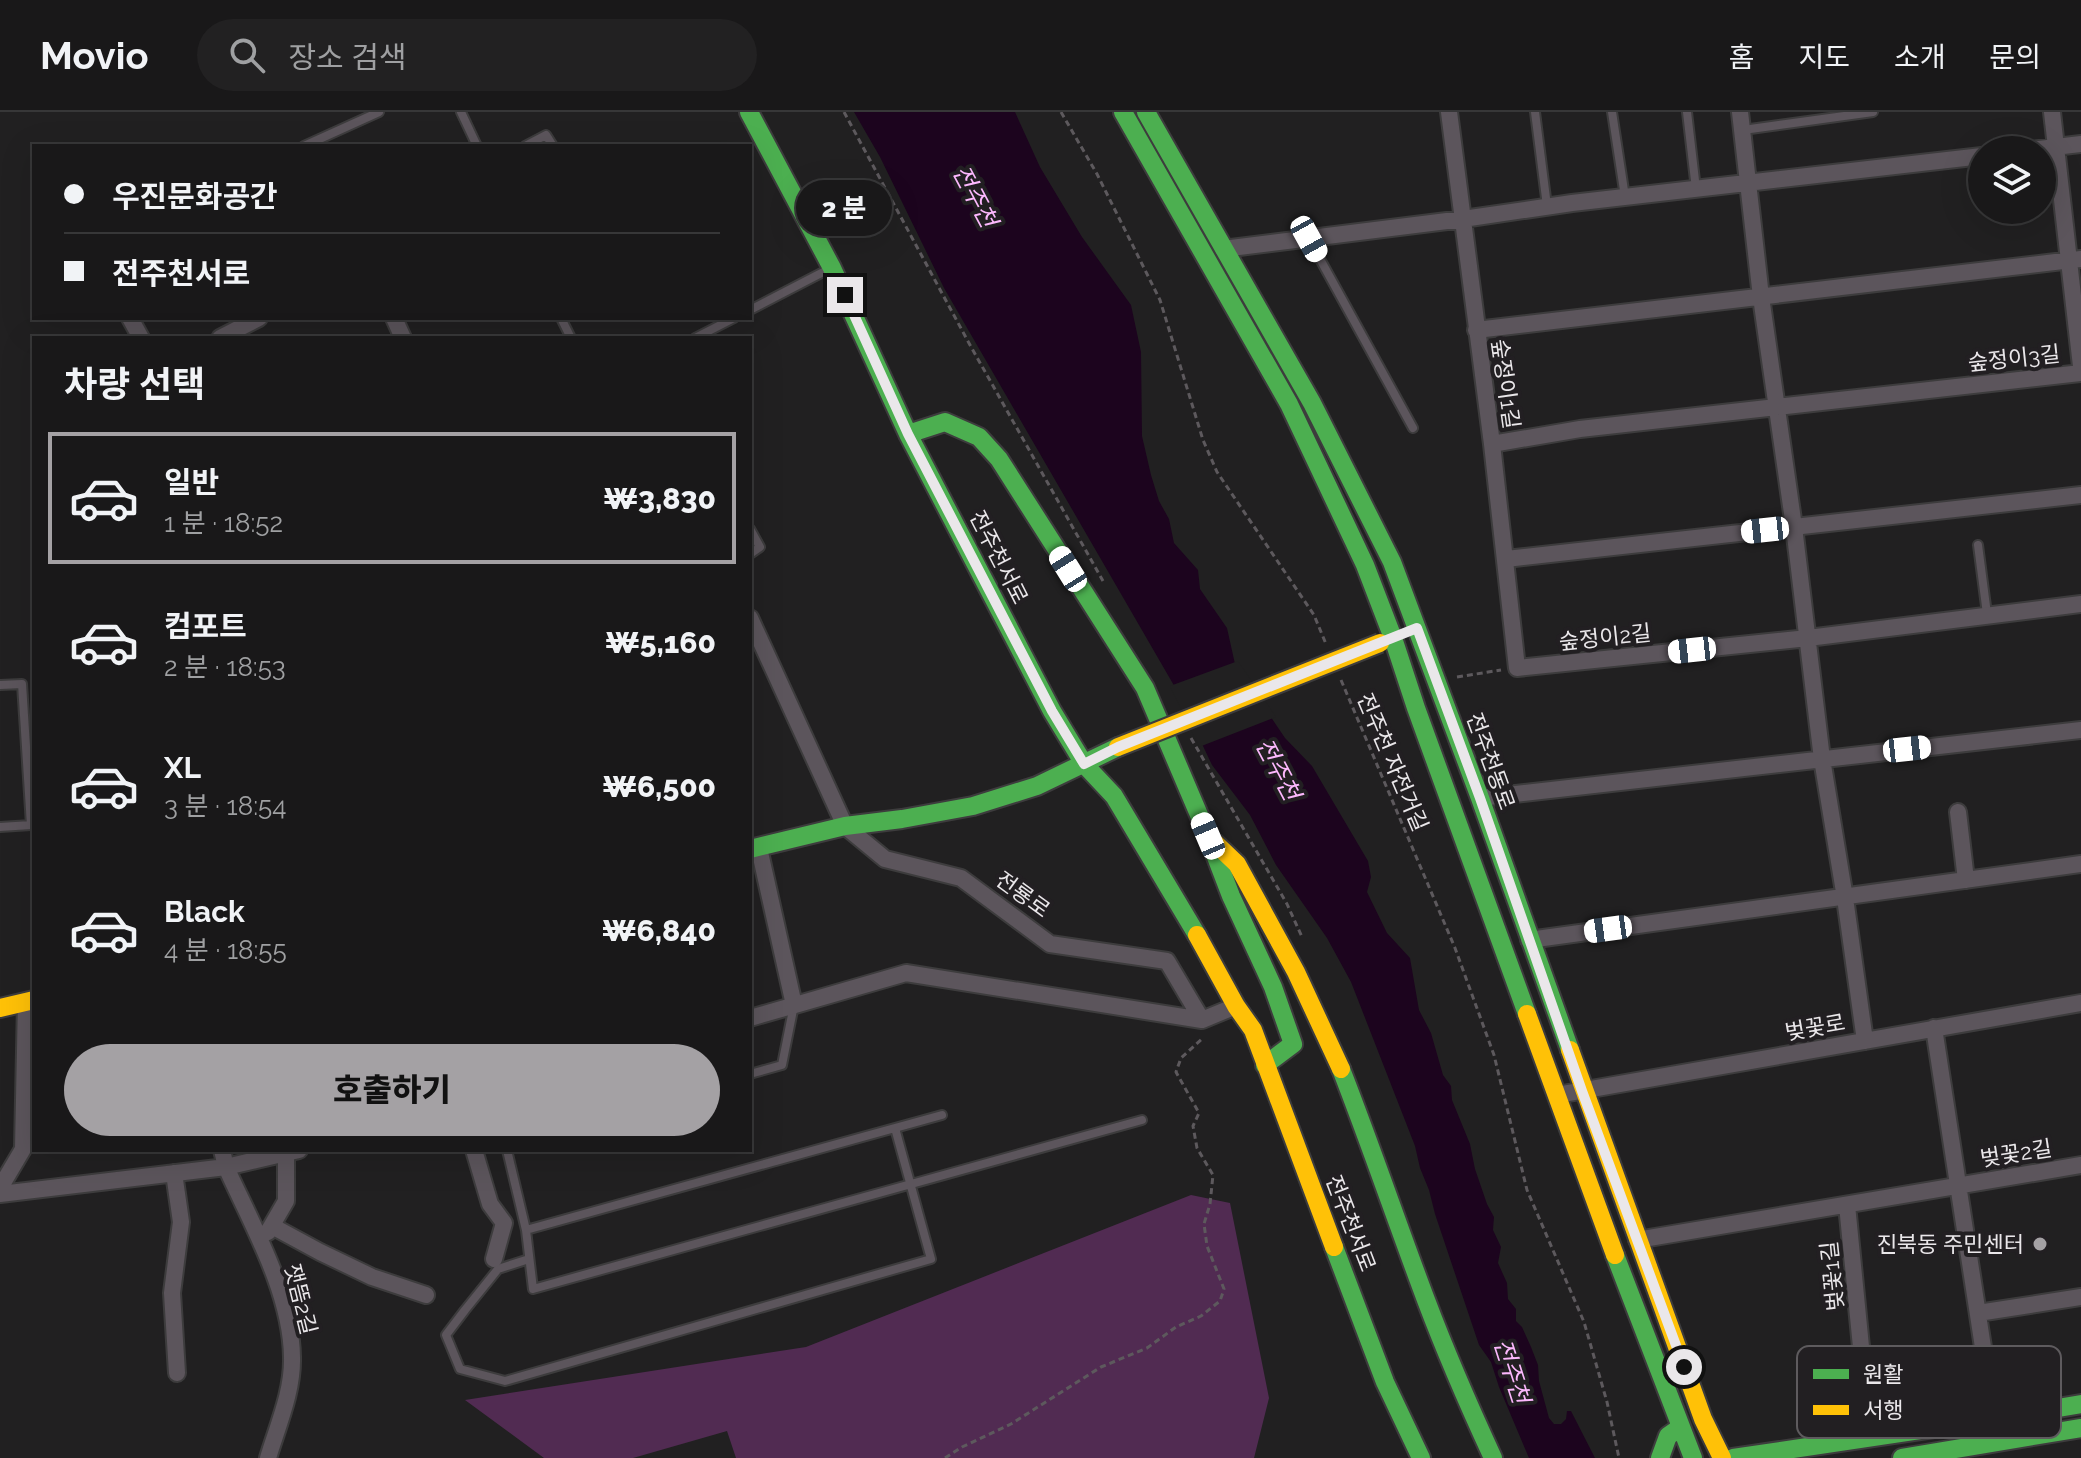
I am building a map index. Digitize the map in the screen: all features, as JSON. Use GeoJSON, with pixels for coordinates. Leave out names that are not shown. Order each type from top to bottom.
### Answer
{"type":"FeatureCollection","features":[{"type":"Feature","properties":{"kind":"street","name":"전주천서로"},"geometry":{"type":"LineString","coordinates":[[749,112],[832,268],[908,434],[1052,711],[1084,764],[1114,796],[1253,1030],[1385,1382],[1421,1458]]}},
{"type":"Feature","properties":{"kind":"street"},"geometry":{"type":"LineString","coordinates":[[1123,112],[1289,404],[1365,565],[1387,640],[1416,708],[1557,1095],[1674,1432],[1693,1458]]}},
{"type":"Feature","properties":{"kind":"street","name":"전주천동로"},"geometry":{"type":"LineString","coordinates":[[1146,112],[1312,403],[1392,562],[1480,798],[1582,1091],[1703,1419],[1722,1458]]}},
{"type":"Feature","properties":{"kind":"street","name":"숲정이1길"},"geometry":{"type":"LineString","coordinates":[[1449,112],[1517,668]]}},
{"type":"Feature","properties":{"kind":"street"},"geometry":{"type":"LineString","coordinates":[[1740,112],[1761,297],[1794,527],[1822,759],[1865,1041]]}},
{"type":"Feature","properties":{"kind":"street","name":"숲정이3길"},"geometry":{"type":"LineString","coordinates":[[2052,112],[2055,136]]}},
{"type":"Feature","properties":{"kind":"street"},"geometry":{"type":"LineString","coordinates":[[2056,147],[2081,144]]}},
{"type":"Feature","properties":{"kind":"street","name":"숲정이3길"},"geometry":{"type":"LineString","coordinates":[[2056,147],[2075,260],[2081,366]]}},
{"type":"Feature","properties":{"kind":"street"},"geometry":{"type":"LineString","coordinates":[[1223,249],[1572,203],[1968,157]]}},
{"type":"Feature","properties":{"kind":"street"},"geometry":{"type":"LineString","coordinates":[[1761,297],[2075,260]]}},
{"type":"Feature","properties":{"kind":"street","name":"숲정이1길"},"geometry":{"type":"LineString","coordinates":[[1476,330],[1761,297]]}},
{"type":"Feature","properties":{"kind":"street"},"geometry":{"type":"LineString","coordinates":[[224,336],[255,320]]}},
{"type":"Feature","properties":{"kind":"street","name":"숲정이3길"},"geometry":{"type":"LineString","coordinates":[[1776,407],[2081,373]]}},
{"type":"Feature","properties":{"kind":"street","name":"숲정이1길"},"geometry":{"type":"LineString","coordinates":[[1492,444],[1580,429],[1776,407]]}},
{"type":"Feature","properties":{"kind":"street"},"geometry":{"type":"LineString","coordinates":[[908,434],[945,422],[979,437],[999,459],[1145,688],[1231,896],[1273,987],[1293,1044],[1265,1065]]}},
{"type":"Feature","properties":{"kind":"street"},"geometry":{"type":"LineString","coordinates":[[1506,559],[2081,495]]}},
{"type":"Feature","properties":{"kind":"street"},"geometry":{"type":"LineString","coordinates":[[1987,614],[2081,604]]}},
{"type":"Feature","properties":{"kind":"street","name":"숲정이2길"},"geometry":{"type":"LineString","coordinates":[[1517,668],[1808,638],[1987,614]]}},
{"type":"Feature","properties":{"kind":"street"},"geometry":{"type":"LineString","coordinates":[[752,622],[845,826]]}},
{"type":"Feature","properties":{"kind":"street"},"geometry":{"type":"LineString","coordinates":[[794,1005],[754,849],[845,826],[973,806],[1037,786],[1118,747],[1417,628]]}},
{"type":"Feature","properties":{"kind":"street"},"geometry":{"type":"LineString","coordinates":[[1480,798],[2081,730]]}},
{"type":"Feature","properties":{"kind":"street"},"geometry":{"type":"LineString","coordinates":[[1958,812],[1966,880]]}},
{"type":"Feature","properties":{"kind":"street","name":"전룡로"},"geometry":{"type":"LineString","coordinates":[[845,826],[885,859],[961,878],[1050,944],[1167,961],[1205,1026]]}},
{"type":"Feature","properties":{"kind":"street"},"geometry":{"type":"LineString","coordinates":[[1208,836],[1237,864],[1334,1050],[1426,1300],[1493,1458]]}},
{"type":"Feature","properties":{"kind":"street"},"geometry":{"type":"LineString","coordinates":[[1529,940],[2081,864]]}},
{"type":"Feature","properties":{"kind":"street"},"geometry":{"type":"LineString","coordinates":[[752,1017],[906,973],[1205,1026],[1236,1006]]}},
{"type":"Feature","properties":{"kind":"street"},"geometry":{"type":"LineString","coordinates":[[0,1008],[30,1001],[23,1149],[0,1191]]}},
{"type":"Feature","properties":{"kind":"street","name":"벚꽃로"},"geometry":{"type":"LineString","coordinates":[[1557,1095],[2081,1003]]}},
{"type":"Feature","properties":{"kind":"street"},"geometry":{"type":"LineString","coordinates":[[1934,1028],[1983,1346]]}},
{"type":"Feature","properties":{"kind":"street","name":"잿뜸2길"},"geometry":{"type":"LineString","coordinates":[[0,1191],[174,1173],[224,1158],[281,1152]]}},
{"type":"Feature","properties":{"kind":"street","name":"잿뜸2길"},"geometry":{"type":"LineString","coordinates":[[261,1244],[286,1201],[290,1152]]}},
{"type":"Feature","properties":{"kind":"street"},"geometry":{"type":"LineString","coordinates":[[475,1152],[490,1204],[504,1223],[494,1259]]}},
{"type":"Feature","properties":{"kind":"street","name":"잿뜸2길"},"geometry":{"type":"LineString","coordinates":[[224,1158],[268,1260],[289,1322],[292,1358],[288,1395],[268,1458]]}},
{"type":"Feature","properties":{"kind":"street","name":"벚꽃2길"},"geometry":{"type":"LineString","coordinates":[[1958,1185],[2081,1165]]}},
{"type":"Feature","properties":{"kind":"street"},"geometry":{"type":"LineString","coordinates":[[174,1173],[181,1222],[172,1293],[177,1373]]}},
{"type":"Feature","properties":{"kind":"street","name":"벚꽃1길"},"geometry":{"type":"LineString","coordinates":[[1637,1240],[1958,1185]]}},
{"type":"Feature","properties":{"kind":"street","name":"벚꽃1길"},"geometry":{"type":"LineString","coordinates":[[1847,1205],[1861,1346]]}},
{"type":"Feature","properties":{"kind":"street","name":"잿뜸2길"},"geometry":{"type":"LineString","coordinates":[[272,1226],[372,1277],[426,1295]]}},
{"type":"Feature","properties":{"kind":"street"},"geometry":{"type":"LineString","coordinates":[[1978,1313],[2081,1297]]}},
{"type":"Feature","properties":{"kind":"street"},"geometry":{"type":"LineString","coordinates":[[2061,1407],[2081,1404]]}},
{"type":"Feature","properties":{"kind":"street"},"geometry":{"type":"LineString","coordinates":[[2061,1433],[2081,1428]]}},
{"type":"Feature","properties":{"kind":"street"},"geometry":{"type":"LineString","coordinates":[[1660,1458],[1674,1432]]}},
{"type":"Feature","properties":{"kind":"street"},"geometry":{"type":"LineString","coordinates":[[1733,1458],[1870,1438]]}},
{"type":"Feature","properties":{"kind":"street"},"geometry":{"type":"LineString","coordinates":[[1902,1458],[1999,1450],[2044,1438]]}},
{"type":"Feature","properties":{"kind":"lane"},"geometry":{"type":"LineString","coordinates":[[308,144],[379,112]]}},
{"type":"Feature","properties":{"kind":"lane"},"geometry":{"type":"LineString","coordinates":[[461,112],[476,144]]}},
{"type":"Feature","properties":{"kind":"lane"},"geometry":{"type":"LineString","coordinates":[[1535,112],[1547,207]]}},
{"type":"Feature","properties":{"kind":"lane"},"geometry":{"type":"LineString","coordinates":[[1612,112],[1625,197]]}},
{"type":"Feature","properties":{"kind":"lane"},"geometry":{"type":"LineString","coordinates":[[1687,112],[1696,189]]}},
{"type":"Feature","properties":{"kind":"lane"},"geometry":{"type":"LineString","coordinates":[[1743,130],[1873,112]]}},
{"type":"Feature","properties":{"kind":"lane"},"geometry":{"type":"LineString","coordinates":[[529,144],[546,135],[552,144]]}},
{"type":"Feature","properties":{"kind":"lane"},"geometry":{"type":"LineString","coordinates":[[1309,239],[1413,428]]}},
{"type":"Feature","properties":{"kind":"lane"},"geometry":{"type":"LineString","coordinates":[[752,309],[832,268]]}},
{"type":"Feature","properties":{"kind":"lane"},"geometry":{"type":"LineString","coordinates":[[699,336],[730,320]]}},
{"type":"Feature","properties":{"kind":"lane"},"geometry":{"type":"LineString","coordinates":[[752,533],[760,547],[752,553]]}},
{"type":"Feature","properties":{"kind":"lane"},"geometry":{"type":"LineString","coordinates":[[1978,545],[1987,614]]}},
{"type":"Feature","properties":{"kind":"lane"},"geometry":{"type":"LineString","coordinates":[[0,685],[22,684],[32,812]]}},
{"type":"Feature","properties":{"kind":"lane"},"geometry":{"type":"LineString","coordinates":[[0,827],[32,825]]}},
{"type":"Feature","properties":{"kind":"lane"},"geometry":{"type":"LineString","coordinates":[[752,1073],[782,1065],[794,1005]]}},
{"type":"Feature","properties":{"kind":"lane"},"geometry":{"type":"LineString","coordinates":[[526,1230],[942,1115]]}},
{"type":"Feature","properties":{"kind":"lane"},"geometry":{"type":"LineString","coordinates":[[507,1152],[526,1230],[533,1289],[1142,1120]]}},
{"type":"Feature","properties":{"kind":"lane"},"geometry":{"type":"LineString","coordinates":[[529,1259],[498,1269],[446,1335],[460,1369],[505,1381],[931,1259],[895,1128]]}},
{"type":"Feature","properties":{"kind":"path"},"geometry":{"type":"LineString","coordinates":[[1061,112],[1097,174],[1160,300],[1203,440],[1217,472],[1314,615],[1331,655]]}},
{"type":"Feature","properties":{"kind":"path"},"geometry":{"type":"LineString","coordinates":[[1455,677],[1517,668]]}},
{"type":"Feature","properties":{"kind":"path","name":"전주천 자전거길"},"geometry":{"type":"LineString","coordinates":[[1336,669],[1455,948],[1490,1042],[1527,1190],[1584,1322],[1619,1458]]}},
{"type":"Feature","properties":{"kind":"path"},"geometry":{"type":"LineString","coordinates":[[945,1458],[1011,1424],[1101,1367],[1147,1348],[1220,1301],[1224,1289],[1207,1246],[1204,1224],[1213,1175],[1197,1148],[1193,1126],[1199,1113],[1176,1072],[1181,1058],[1201,1040],[1205,1026]]}},
{"type":"Feature","properties":{"kind":"shaded area"},"geometry":{"type":"Polygon","coordinates":[[[1191,1195],[1230,1203],[1269,1398],[1254,1458],[736,1458],[727,1431],[633,1458],[544,1458],[465,1400],[806,1347],[1191,1195]]]}},
{"type":"Feature","properties":{"kind":"water","name":"전주천"},"geometry":{"type":"Polygon","coordinates":[[[854,112],[1015,112],[1040,167],[1082,237],[1131,305],[1141,352],[1142,436],[1151,475],[1159,501],[1169,519],[1174,543],[1198,570],[1200,589],[1227,628],[1235,664],[1285,738],[1312,766],[1368,861],[1371,877],[1367,892],[1387,933],[1410,958],[1419,1010],[1431,1033],[1443,1075],[1451,1086],[1452,1100],[1494,1217],[1493,1230],[1501,1247],[1498,1263],[1507,1283],[1508,1299],[1516,1309],[1516,1321],[1522,1327],[1538,1365],[1549,1418],[1554,1424],[1561,1424],[1566,1419],[1567,1411],[1571,1411],[1595,1458],[1529,1458],[1491,1362],[1479,1345],[1415,1146],[1351,982],[1327,938],[1276,865],[1250,815],[1212,765],[1176,689],[944,288],[880,157],[854,112]]]}},
{"type":"Feature","properties":{"kind":"pier"},"geometry":{"type":"Polygon","coordinates":[[[1238,661],[1276,717],[1199,747],[1170,686],[1238,661]]]}},
{"type":"Feature","properties":{"kind":"traffic: fast"},"geometry":{"type":"LineString","coordinates":[[749,112],[832,268],[908,434],[1052,711],[1084,764],[1114,796],[1197,935]]}},
{"type":"Feature","properties":{"kind":"traffic: fast"},"geometry":{"type":"LineString","coordinates":[[1123,112],[1289,404],[1365,565],[1527,1014]]}},
{"type":"Feature","properties":{"kind":"traffic: fast"},"geometry":{"type":"LineString","coordinates":[[1146,112],[1312,403],[1392,562],[1570,1050]]}},
{"type":"Feature","properties":{"kind":"traffic: fast"},"geometry":{"type":"LineString","coordinates":[[908,434],[945,422],[979,437],[999,459],[1145,688],[1231,896],[1273,987],[1293,1044],[1265,1065]]}},
{"type":"Feature","properties":{"kind":"traffic: fast"},"geometry":{"type":"LineString","coordinates":[[752,849],[845,826],[973,806],[1037,786],[1118,747]]}},
{"type":"Feature","properties":{"kind":"traffic: fast"},"geometry":{"type":"LineString","coordinates":[[1341,1069],[1434,1320],[1493,1458]]}},
{"type":"Feature","properties":{"kind":"traffic: fast"},"geometry":{"type":"LineString","coordinates":[[1334,1247],[1385,1382],[1421,1458]]}},
{"type":"Feature","properties":{"kind":"traffic: fast"},"geometry":{"type":"LineString","coordinates":[[1615,1255],[1693,1458]]}},
{"type":"Feature","properties":{"kind":"traffic: fast"},"geometry":{"type":"LineString","coordinates":[[2061,1407],[2081,1404]]}},
{"type":"Feature","properties":{"kind":"traffic: fast"},"geometry":{"type":"LineString","coordinates":[[1660,1458],[1668,1436],[1681,1427]]}},
{"type":"Feature","properties":{"kind":"traffic: fast"},"geometry":{"type":"LineString","coordinates":[[2061,1431],[2081,1428]]}},
{"type":"Feature","properties":{"kind":"traffic: fast"},"geometry":{"type":"LineString","coordinates":[[1733,1458],[1867,1438]]}},
{"type":"Feature","properties":{"kind":"traffic: fast"},"geometry":{"type":"LineString","coordinates":[[1902,1458],[2021,1438]]}},
{"type":"Feature","properties":{"kind":"traffic: slow"},"geometry":{"type":"LineString","coordinates":[[1118,747],[1380,643]]}},
{"type":"Feature","properties":{"kind":"traffic: slow"},"geometry":{"type":"LineString","coordinates":[[1215,843],[1237,864],[1296,972],[1341,1069]]}},
{"type":"Feature","properties":{"kind":"traffic: slow"},"geometry":{"type":"LineString","coordinates":[[1197,935],[1236,1006],[1253,1030],[1334,1247]]}},
{"type":"Feature","properties":{"kind":"traffic: slow"},"geometry":{"type":"LineString","coordinates":[[0,1008],[32,1000]]}},
{"type":"Feature","properties":{"kind":"traffic: slow"},"geometry":{"type":"LineString","coordinates":[[1527,1014],[1615,1255]]}},
{"type":"Feature","properties":{"kind":"traffic: slow"},"geometry":{"type":"LineString","coordinates":[[1570,1050],[1703,1419],[1722,1458]]}},
{"type":"Feature","properties":{"kind":"place","name":"진북동 주민센터"},"geometry":{"type":"Point","coordinates":[2040,1244]}},
{"type":"Feature","properties":{"kind":"route"},"geometry":{"type":"LineString","coordinates":[[845,295],[908,434],[1052,711],[1084,764],[1118,747],[1417,628],[1684,1367]]}}]}
